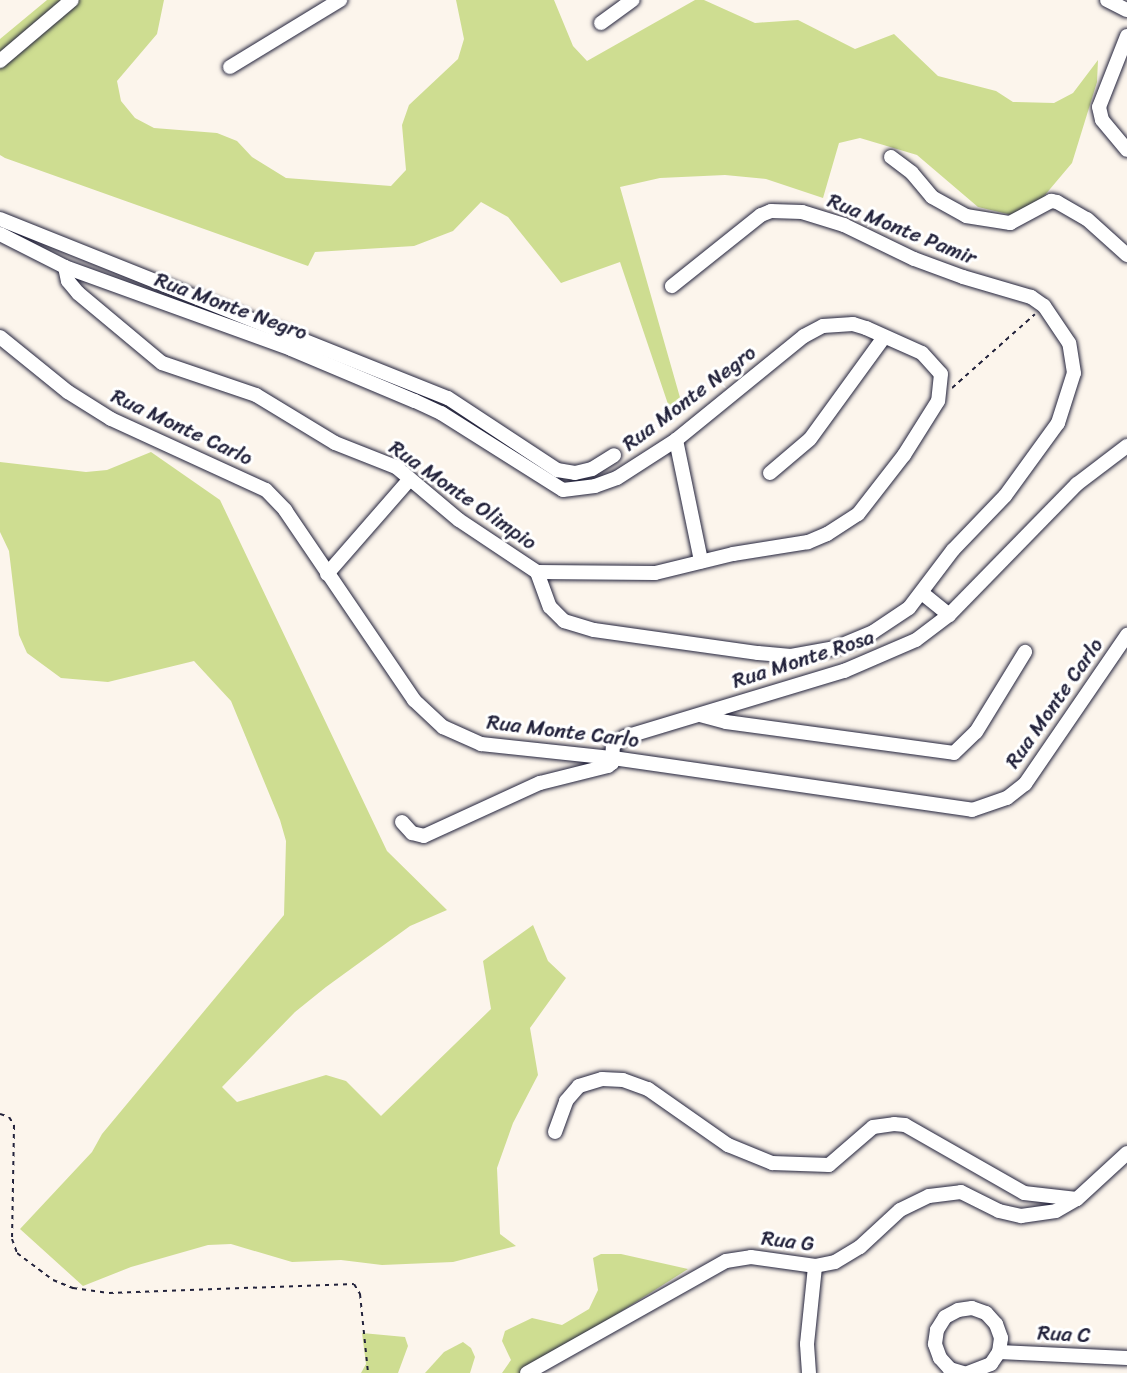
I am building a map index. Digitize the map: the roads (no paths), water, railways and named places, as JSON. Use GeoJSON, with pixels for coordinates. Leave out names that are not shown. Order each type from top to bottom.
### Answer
{"type":"FeatureCollection","features":[{"type":"Feature","properties":{"kind":"street"},"geometry":{"type":"LineString","coordinates":[[0,61],[72,0]]}},
{"type":"Feature","properties":{"kind":"street"},"geometry":{"type":"LineString","coordinates":[[230,67],[340,0]]}},
{"type":"Feature","properties":{"kind":"street"},"geometry":{"type":"LineString","coordinates":[[601,22],[633,0]]}},
{"type":"Feature","properties":{"kind":"street"},"geometry":{"type":"LineString","coordinates":[[1107,0],[1127,10]]}},
{"type":"Feature","properties":{"kind":"street"},"geometry":{"type":"LineString","coordinates":[[1127,36],[1099,107],[1102,120],[1127,150]]}},
{"type":"Feature","properties":{"kind":"street"},"geometry":{"type":"LineString","coordinates":[[891,156],[912,173],[932,197],[966,216],[1010,223],[1051,201],[1057,202],[1087,219],[1127,255]]}},
{"type":"Feature","properties":{"kind":"street","name":"Rua Monte Pamir"},"geometry":{"type":"LineString","coordinates":[[672,286],[761,215],[784,210],[844,225],[914,259],[963,277],[1005,286],[1044,306],[1069,343],[1074,373],[1066,406],[1058,423],[1005,496],[946,558],[922,593]]}},
{"type":"Feature","properties":{"kind":"street"},"geometry":{"type":"LineString","coordinates":[[0,219],[448,398],[557,470],[575,473],[592,469],[614,455]]}},
{"type":"Feature","properties":{"kind":"street","name":"Rua Monte Negro"},"geometry":{"type":"LineString","coordinates":[[0,234],[65,267],[291,349],[415,401],[441,413],[563,490],[595,486],[617,478],[676,440],[804,336],[823,326],[854,324],[932,361],[940,374],[938,401],[904,455],[846,524],[808,542],[700,561]]}},
{"type":"Feature","properties":{"kind":"street","name":"Rua Monte Olimpio"},"geometry":{"type":"LineString","coordinates":[[65,267],[68,281],[78,293],[144,352],[175,370],[256,395],[335,443],[386,461],[459,520],[537,572],[550,607],[573,625],[791,656],[835,648],[873,632],[909,608],[922,593]]}},
{"type":"Feature","properties":{"kind":"street","name":"Rua Monte Carlo"},"geometry":{"type":"LineString","coordinates":[[0,337],[101,414],[266,490],[285,510],[414,700],[443,727],[497,748],[613,758],[972,810],[1007,798],[1025,784],[1127,635]]}},
{"type":"Feature","properties":{"kind":"street"},"geometry":{"type":"LineString","coordinates":[[770,473],[810,439],[884,337]]}},
{"type":"Feature","properties":{"kind":"street"},"geometry":{"type":"LineString","coordinates":[[537,572],[637,575],[700,561],[676,440]]}},
{"type":"Feature","properties":{"kind":"street","name":"Rua Monte Rosa"},"geometry":{"type":"LineString","coordinates":[[613,758],[613,745],[620,739],[862,665],[916,640],[949,615],[1077,484],[1126,449]]}},
{"type":"Feature","properties":{"kind":"street"},"geometry":{"type":"LineString","coordinates":[[327,574],[410,479]]}},
{"type":"Feature","properties":{"kind":"street"},"geometry":{"type":"LineString","coordinates":[[922,593],[949,615]]}},
{"type":"Feature","properties":{"kind":"street"},"geometry":{"type":"LineString","coordinates":[[700,715],[726,722],[954,753],[976,732],[1025,652]]}},
{"type":"Feature","properties":{"kind":"street"},"geometry":{"type":"LineString","coordinates":[[402,822],[412,833],[424,836],[540,783],[608,766],[613,758]]}},
{"type":"Feature","properties":{"kind":"street"},"geometry":{"type":"LineString","coordinates":[[555,1132],[566,1101],[579,1086],[602,1079],[623,1080],[648,1089],[728,1145],[772,1162],[829,1165],[873,1127],[905,1125],[1024,1193],[1077,1198]]}},
{"type":"Feature","properties":{"kind":"street","name":"Rua G"},"geometry":{"type":"LineString","coordinates":[[527,1373],[726,1261],[751,1257],[815,1266],[835,1262],[860,1247],[900,1210],[929,1196],[961,1192],[999,1211],[1021,1216],[1056,1211],[1077,1198],[1127,1153]]}},
{"type":"Feature","properties":{"kind":"street"},"geometry":{"type":"LineString","coordinates":[[809,1373],[807,1344],[815,1266]]}},
{"type":"Feature","properties":{"kind":"street"},"geometry":{"type":"LineString","coordinates":[[963,1373],[950,1369],[940,1358],[935,1344],[941,1323],[958,1310],[972,1308],[986,1313],[998,1331],[999,1352],[991,1364],[968,1373]]}},
{"type":"Feature","properties":{"kind":"street","name":"Rua C"},"geometry":{"type":"LineString","coordinates":[[999,1352],[1127,1358]]}}]}
